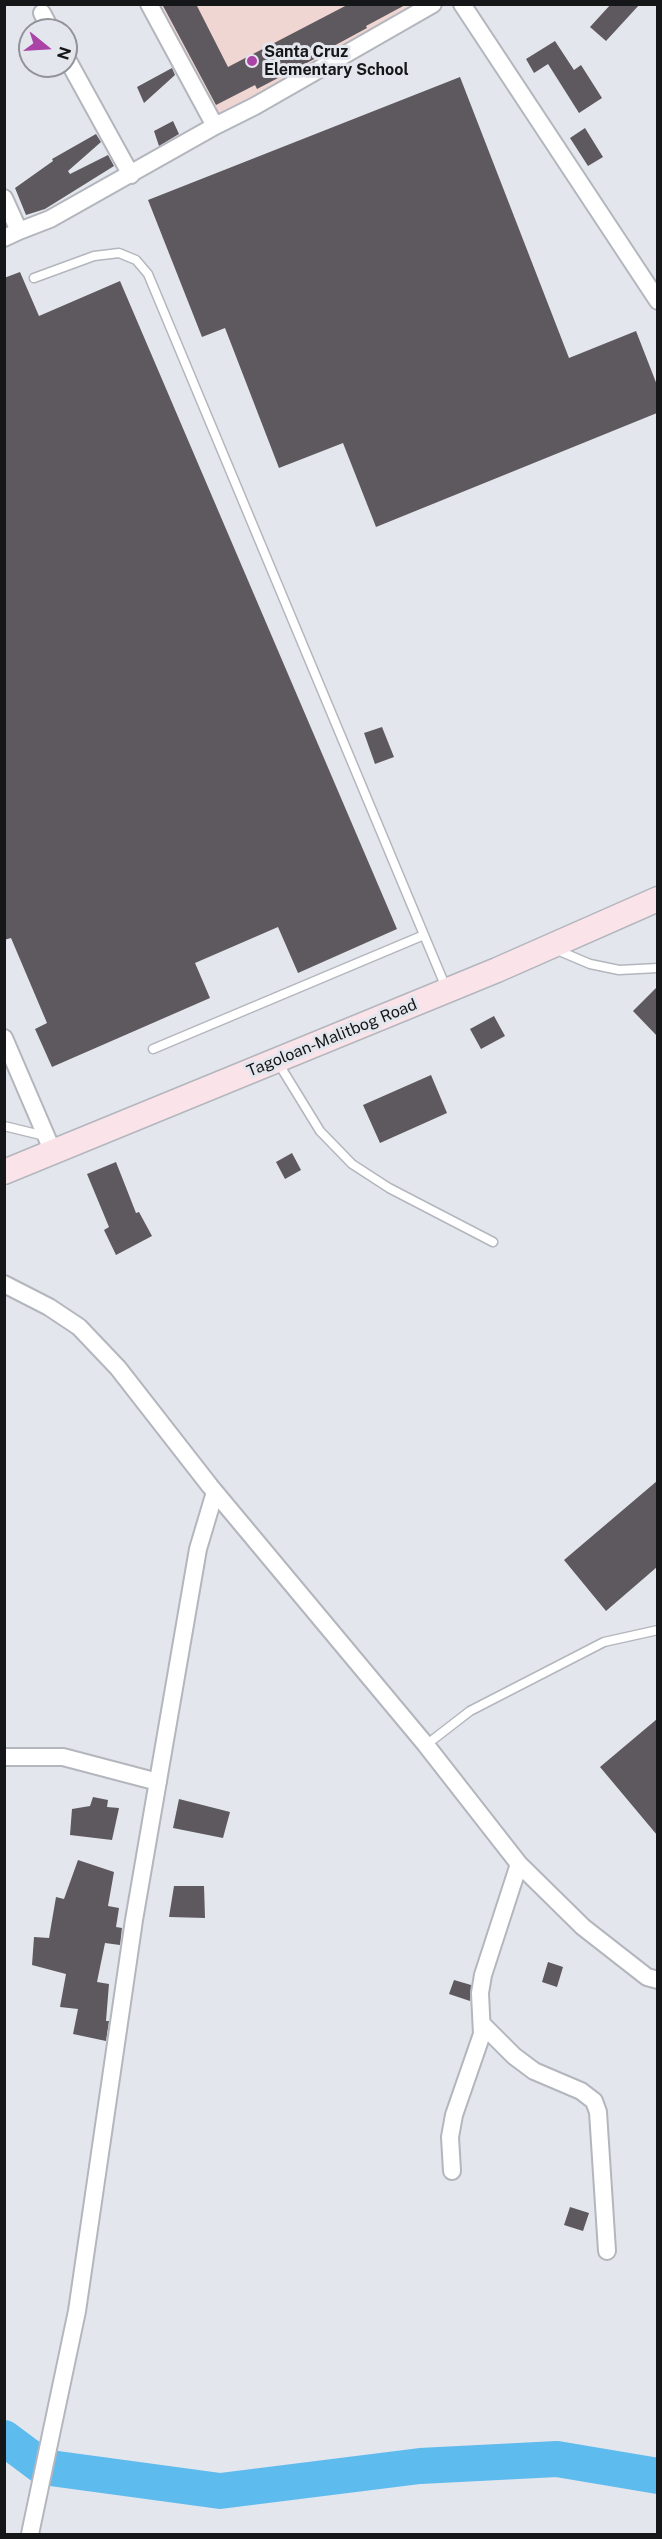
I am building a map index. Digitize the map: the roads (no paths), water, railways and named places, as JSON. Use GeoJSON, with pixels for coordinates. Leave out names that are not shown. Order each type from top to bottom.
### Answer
{"type":"FeatureCollection","features":[{"type":"Feature","properties":{"kind":"main road","name":"Tagoloan-Malitbog Road"},"geometry":{"type":"LineString","coordinates":[[4,1172],[49,1145],[277,1061],[549,947],[657,899]]}},
{"type":"Feature","properties":{"kind":"street"},"geometry":{"type":"LineString","coordinates":[[149,4],[215,126]]}},
{"type":"Feature","properties":{"kind":"street"},"geometry":{"type":"LineString","coordinates":[[4,198],[12,234],[50,219],[255,106],[433,4]]}},
{"type":"Feature","properties":{"kind":"street"},"geometry":{"type":"LineString","coordinates":[[462,4],[657,301]]}},
{"type":"Feature","properties":{"kind":"street"},"geometry":{"type":"LineString","coordinates":[[42,13],[45,18]]}},
{"type":"Feature","properties":{"kind":"street"},"geometry":{"type":"LineString","coordinates":[[78,78],[131,175]]}},
{"type":"Feature","properties":{"kind":"street"},"geometry":{"type":"LineString","coordinates":[[4,1038],[49,1145]]}},
{"type":"Feature","properties":{"kind":"street"},"geometry":{"type":"LineString","coordinates":[[4,1284],[49,1307],[79,1327],[118,1368],[215,1492],[426,1745],[519,1864],[583,1927],[647,1977],[657,1980]]}},
{"type":"Feature","properties":{"kind":"street"},"geometry":{"type":"LineString","coordinates":[[30,2535],[77,2311],[134,1920],[198,1549],[215,1492]]}},
{"type":"Feature","properties":{"kind":"street"},"geometry":{"type":"LineString","coordinates":[[4,1757],[63,1757],[158,1782]]}},
{"type":"Feature","properties":{"kind":"street"},"geometry":{"type":"LineString","coordinates":[[452,2171],[450,2137],[454,2115],[460,2092],[478,2048],[483,2025],[480,1993],[483,1976],[519,1864]]}},
{"type":"Feature","properties":{"kind":"street"},"geometry":{"type":"LineString","coordinates":[[483,2025],[514,2056],[534,2071],[581,2091],[594,2101],[598,2112],[607,2251]]}},
{"type":"Feature","properties":{"kind":"lane"},"geometry":{"type":"LineString","coordinates":[[34,278],[94,256],[119,253],[136,260],[148,274],[447,990]]}},
{"type":"Feature","properties":{"kind":"lane"},"geometry":{"type":"LineString","coordinates":[[153,1049],[424,936]]}},
{"type":"Feature","properties":{"kind":"lane"},"geometry":{"type":"LineString","coordinates":[[549,947],[590,964],[619,970],[657,968]]}},
{"type":"Feature","properties":{"kind":"lane"},"geometry":{"type":"LineString","coordinates":[[277,1061],[320,1131],[352,1164],[389,1188],[493,1242]]}},
{"type":"Feature","properties":{"kind":"lane"},"geometry":{"type":"LineString","coordinates":[[4,1126],[49,1145]]}},
{"type":"Feature","properties":{"kind":"lane"},"geometry":{"type":"LineString","coordinates":[[426,1745],[470,1711],[604,1642],[657,1629]]}},
{"type":"Feature","properties":{"kind":"waterway"},"geometry":{"type":"LineString","coordinates":[[4,2438],[43,2467],[220,2491],[420,2466],[557,2459],[658,2476]]}},
{"type":"Feature","properties":{"kind":"place","name":"Santa Cruz Elementary School"},"geometry":{"type":"Point","coordinates":[252,61]}}]}
